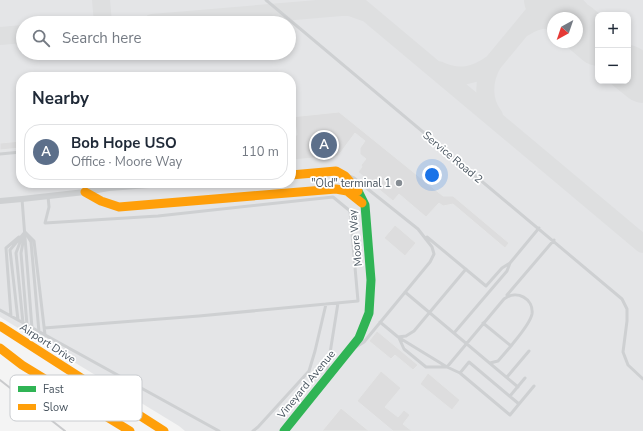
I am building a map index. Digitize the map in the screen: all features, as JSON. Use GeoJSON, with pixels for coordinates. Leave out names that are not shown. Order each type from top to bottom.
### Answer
{"type":"FeatureCollection","features":[{"type":"Feature","properties":{"kind":"street"},"geometry":{"type":"LineString","coordinates":[[296,175],[336,171],[345,176]]}},
{"type":"Feature","properties":{"kind":"street","name":"Moore Way"},"geometry":{"type":"LineString","coordinates":[[345,176],[358,191],[365,205],[371,280],[369,313],[359,338],[348,352]]}},
{"type":"Feature","properties":{"kind":"street"},"geometry":{"type":"LineString","coordinates":[[0,201],[88,192],[109,188]]}},
{"type":"Feature","properties":{"kind":"street"},"geometry":{"type":"LineString","coordinates":[[88,192],[105,203],[119,207],[336,189],[347,191],[365,205]]}},
{"type":"Feature","properties":{"kind":"street","name":"Airport Drive"},"geometry":{"type":"LineString","coordinates":[[0,326],[77,375]]}},
{"type":"Feature","properties":{"kind":"street"},"geometry":{"type":"LineString","coordinates":[[0,348],[40,375]]}},
{"type":"Feature","properties":{"kind":"street","name":"Vineyard Avenue"},"geometry":{"type":"LineString","coordinates":[[284,431],[348,352]]}},
{"type":"Feature","properties":{"kind":"street","name":"Airport Drive"},"geometry":{"type":"LineString","coordinates":[[142,417],[164,431]]}},
{"type":"Feature","properties":{"kind":"street"},"geometry":{"type":"LineString","coordinates":[[114,421],[130,431]]}},
{"type":"Feature","properties":{"kind":"lane","name":"Service Road 2"},"geometry":{"type":"LineString","coordinates":[[266,0],[285,16]]}},
{"type":"Feature","properties":{"kind":"lane","name":"Service Road 2"},"geometry":{"type":"LineString","coordinates":[[296,25],[554,240],[622,299],[627,309],[623,352],[628,365],[643,379]]}},
{"type":"Feature","properties":{"kind":"lane"},"geometry":{"type":"LineString","coordinates":[[0,154],[16,152]]}},
{"type":"Feature","properties":{"kind":"lane"},"geometry":{"type":"LineString","coordinates":[[345,176],[354,178],[486,286],[502,268],[510,263],[539,228]]}},
{"type":"Feature","properties":{"kind":"lane"},"geometry":{"type":"LineString","coordinates":[[88,192],[89,188]]}},
{"type":"Feature","properties":{"kind":"lane"},"geometry":{"type":"LineString","coordinates":[[44,328],[199,316],[358,301],[350,211],[333,197],[158,216],[45,223],[49,207],[48,196]]}},
{"type":"Feature","properties":{"kind":"lane"},"geometry":{"type":"LineString","coordinates":[[22,199],[32,328]]}},
{"type":"Feature","properties":{"kind":"lane"},"geometry":{"type":"LineString","coordinates":[[348,352],[364,342],[430,262],[434,254],[432,247],[418,229]]}},
{"type":"Feature","properties":{"kind":"lane"},"geometry":{"type":"LineString","coordinates":[[11,316],[6,248],[25,232]]}},
{"type":"Feature","properties":{"kind":"lane"},"geometry":{"type":"LineString","coordinates":[[18,320],[10,250],[25,232]]}},
{"type":"Feature","properties":{"kind":"lane"},"geometry":{"type":"LineString","coordinates":[[23,323],[16,253],[25,232]]}},
{"type":"Feature","properties":{"kind":"lane"},"geometry":{"type":"LineString","coordinates":[[25,232],[21,253],[28,325]]}},
{"type":"Feature","properties":{"kind":"lane"},"geometry":{"type":"LineString","coordinates":[[25,232],[34,241],[45,334]]}},
{"type":"Feature","properties":{"kind":"lane"},"geometry":{"type":"LineString","coordinates":[[25,232],[31,242],[40,332]]}},
{"type":"Feature","properties":{"kind":"lane"},"geometry":{"type":"LineString","coordinates":[[447,367],[554,240]]}},
{"type":"Feature","properties":{"kind":"lane"},"geometry":{"type":"LineString","coordinates":[[454,333],[507,271],[510,263]]}},
{"type":"Feature","properties":{"kind":"lane"},"geometry":{"type":"LineString","coordinates":[[398,337],[406,336],[414,331],[466,269]]}},
{"type":"Feature","properties":{"kind":"lane"},"geometry":{"type":"LineString","coordinates":[[405,292],[518,387]]}},
{"type":"Feature","properties":{"kind":"lane"},"geometry":{"type":"LineString","coordinates":[[490,363],[498,361],[529,321],[532,314],[528,301],[521,295],[508,295],[504,299]]}},
{"type":"Feature","properties":{"kind":"lane"},"geometry":{"type":"LineString","coordinates":[[326,378],[338,303]]}},
{"type":"Feature","properties":{"kind":"lane"},"geometry":{"type":"LineString","coordinates":[[253,431],[308,371],[315,352],[326,304]]}},
{"type":"Feature","properties":{"kind":"lane"},"geometry":{"type":"LineString","coordinates":[[0,310],[119,375]]}},
{"type":"Feature","properties":{"kind":"lane"},"geometry":{"type":"LineString","coordinates":[[380,322],[398,337],[447,367],[460,373],[510,415],[534,386]]}},
{"type":"Feature","properties":{"kind":"lane"},"geometry":{"type":"LineString","coordinates":[[483,323],[510,346]]}},
{"type":"Feature","properties":{"kind":"lane"},"geometry":{"type":"LineString","coordinates":[[398,337],[404,349],[426,367],[447,367]]}},
{"type":"Feature","properties":{"kind":"lane"},"geometry":{"type":"LineString","coordinates":[[507,377],[528,351]]}},
{"type":"Feature","properties":{"kind":"lane"},"geometry":{"type":"LineString","coordinates":[[460,373],[469,362],[519,404]]}},
{"type":"Feature","properties":{"kind":"lane"},"geometry":{"type":"LineString","coordinates":[[510,396],[525,378]]}},
{"type":"Feature","properties":{"kind":"lane"},"geometry":{"type":"LineString","coordinates":[[142,388],[219,431]]}},
{"type":"Feature","properties":{"kind":"shaded area"},"geometry":{"type":"Polygon","coordinates":[[[0,0],[643,0],[643,431],[185,431],[142,403],[142,375],[95,375],[0,317],[0,0]]]}},
{"type":"Feature","properties":{"kind":"building","name":"\"Old\" terminal 1"},"geometry":{"type":"Polygon","coordinates":[[[339,112],[443,196],[453,196],[509,243],[505,248],[453,204],[443,206],[439,203],[426,217],[399,194],[393,201],[358,172],[366,159],[360,154],[360,148],[365,141],[355,133],[338,156],[296,160],[296,116],[339,112]]]}},
{"type":"Feature","properties":{"kind":"building"},"geometry":{"type":"Polygon","coordinates":[[[16,141],[16,148],[0,150],[0,143],[16,141]]]}},
{"type":"Feature","properties":{"kind":"building"},"geometry":{"type":"Polygon","coordinates":[[[395,225],[416,243],[405,256],[384,238],[395,225]]]}},
{"type":"Feature","properties":{"kind":"building"},"geometry":{"type":"Polygon","coordinates":[[[377,331],[418,365],[413,370],[395,355],[391,359],[369,341],[377,331]]]}},
{"type":"Feature","properties":{"kind":"building"},"geometry":{"type":"Polygon","coordinates":[[[381,371],[401,388],[385,407],[398,417],[404,410],[410,415],[403,424],[412,431],[393,431],[357,401],[381,371]]]}},
{"type":"Feature","properties":{"kind":"building"},"geometry":{"type":"Polygon","coordinates":[[[428,373],[460,400],[452,410],[420,384],[428,373]]]}},
{"type":"Feature","properties":{"kind":"building"},"geometry":{"type":"Polygon","coordinates":[[[341,408],[369,431],[322,431],[341,408]]]}},
{"type":"Feature","properties":{"kind":"taxiway"},"geometry":{"type":"LineString","coordinates":[[101,0],[102,16]]}},
{"type":"Feature","properties":{"kind":"taxiway"},"geometry":{"type":"LineString","coordinates":[[352,0],[643,244]]}},
{"type":"Feature","properties":{"kind":"taxiway"},"geometry":{"type":"LineString","coordinates":[[494,116],[487,103],[485,90],[487,76],[493,63],[545,0]]}},
{"type":"Feature","properties":{"kind":"taxiway"},"geometry":{"type":"LineString","coordinates":[[567,0],[571,12]]}},
{"type":"Feature","properties":{"kind":"taxiway"},"geometry":{"type":"LineString","coordinates":[[235,16],[341,7],[350,7],[364,12]]}},
{"type":"Feature","properties":{"kind":"taxiway"},"geometry":{"type":"LineString","coordinates":[[523,28],[537,21],[547,20]]}},
{"type":"Feature","properties":{"kind":"taxiway"},"geometry":{"type":"LineString","coordinates":[[0,36],[16,35]]}},
{"type":"Feature","properties":{"kind":"taxiway"},"geometry":{"type":"LineString","coordinates":[[438,70],[460,76],[473,74],[493,63]]}},
{"type":"Feature","properties":{"kind":"runway"},"geometry":{"type":"LineString","coordinates":[[547,0],[562,12]]}},
{"type":"Feature","properties":{"kind":"runway"},"geometry":{"type":"LineString","coordinates":[[583,30],[595,40]]}},
{"type":"Feature","properties":{"kind":"runway"},"geometry":{"type":"LineString","coordinates":[[631,70],[643,80]]}},
{"type":"Feature","properties":{"kind":"railway"},"geometry":{"type":"LineString","coordinates":[[0,380],[10,388]]}},
{"type":"Feature","properties":{"kind":"railway"},"geometry":{"type":"LineString","coordinates":[[52,421],[65,431]]}},
{"type":"Feature","properties":{"kind":"traffic: fast"},"geometry":{"type":"LineString","coordinates":[[284,431],[359,338],[369,313],[371,280],[365,205],[358,191]]}},
{"type":"Feature","properties":{"kind":"traffic: slow"},"geometry":{"type":"LineString","coordinates":[[296,175],[336,171],[345,176],[358,191]]}},
{"type":"Feature","properties":{"kind":"traffic: slow"},"geometry":{"type":"LineString","coordinates":[[85,192],[101,201],[119,207],[336,189],[347,191],[362,203]]}},
{"type":"Feature","properties":{"kind":"traffic: slow"},"geometry":{"type":"LineString","coordinates":[[0,326],[77,375]]}},
{"type":"Feature","properties":{"kind":"traffic: slow"},"geometry":{"type":"LineString","coordinates":[[0,348],[22,365],[38,375]]}},
{"type":"Feature","properties":{"kind":"traffic: slow"},"geometry":{"type":"LineString","coordinates":[[142,417],[164,431]]}},
{"type":"Feature","properties":{"kind":"traffic: slow"},"geometry":{"type":"LineString","coordinates":[[114,421],[130,431]]}},
{"type":"Feature","properties":{"kind":"place","name":"Bob Hope USO"},"geometry":{"type":"Point","coordinates":[324,145]}},
{"type":"Feature","properties":{"kind":"place","name":"\"Old\" terminal 1"},"geometry":{"type":"Point","coordinates":[399,183]}}]}
